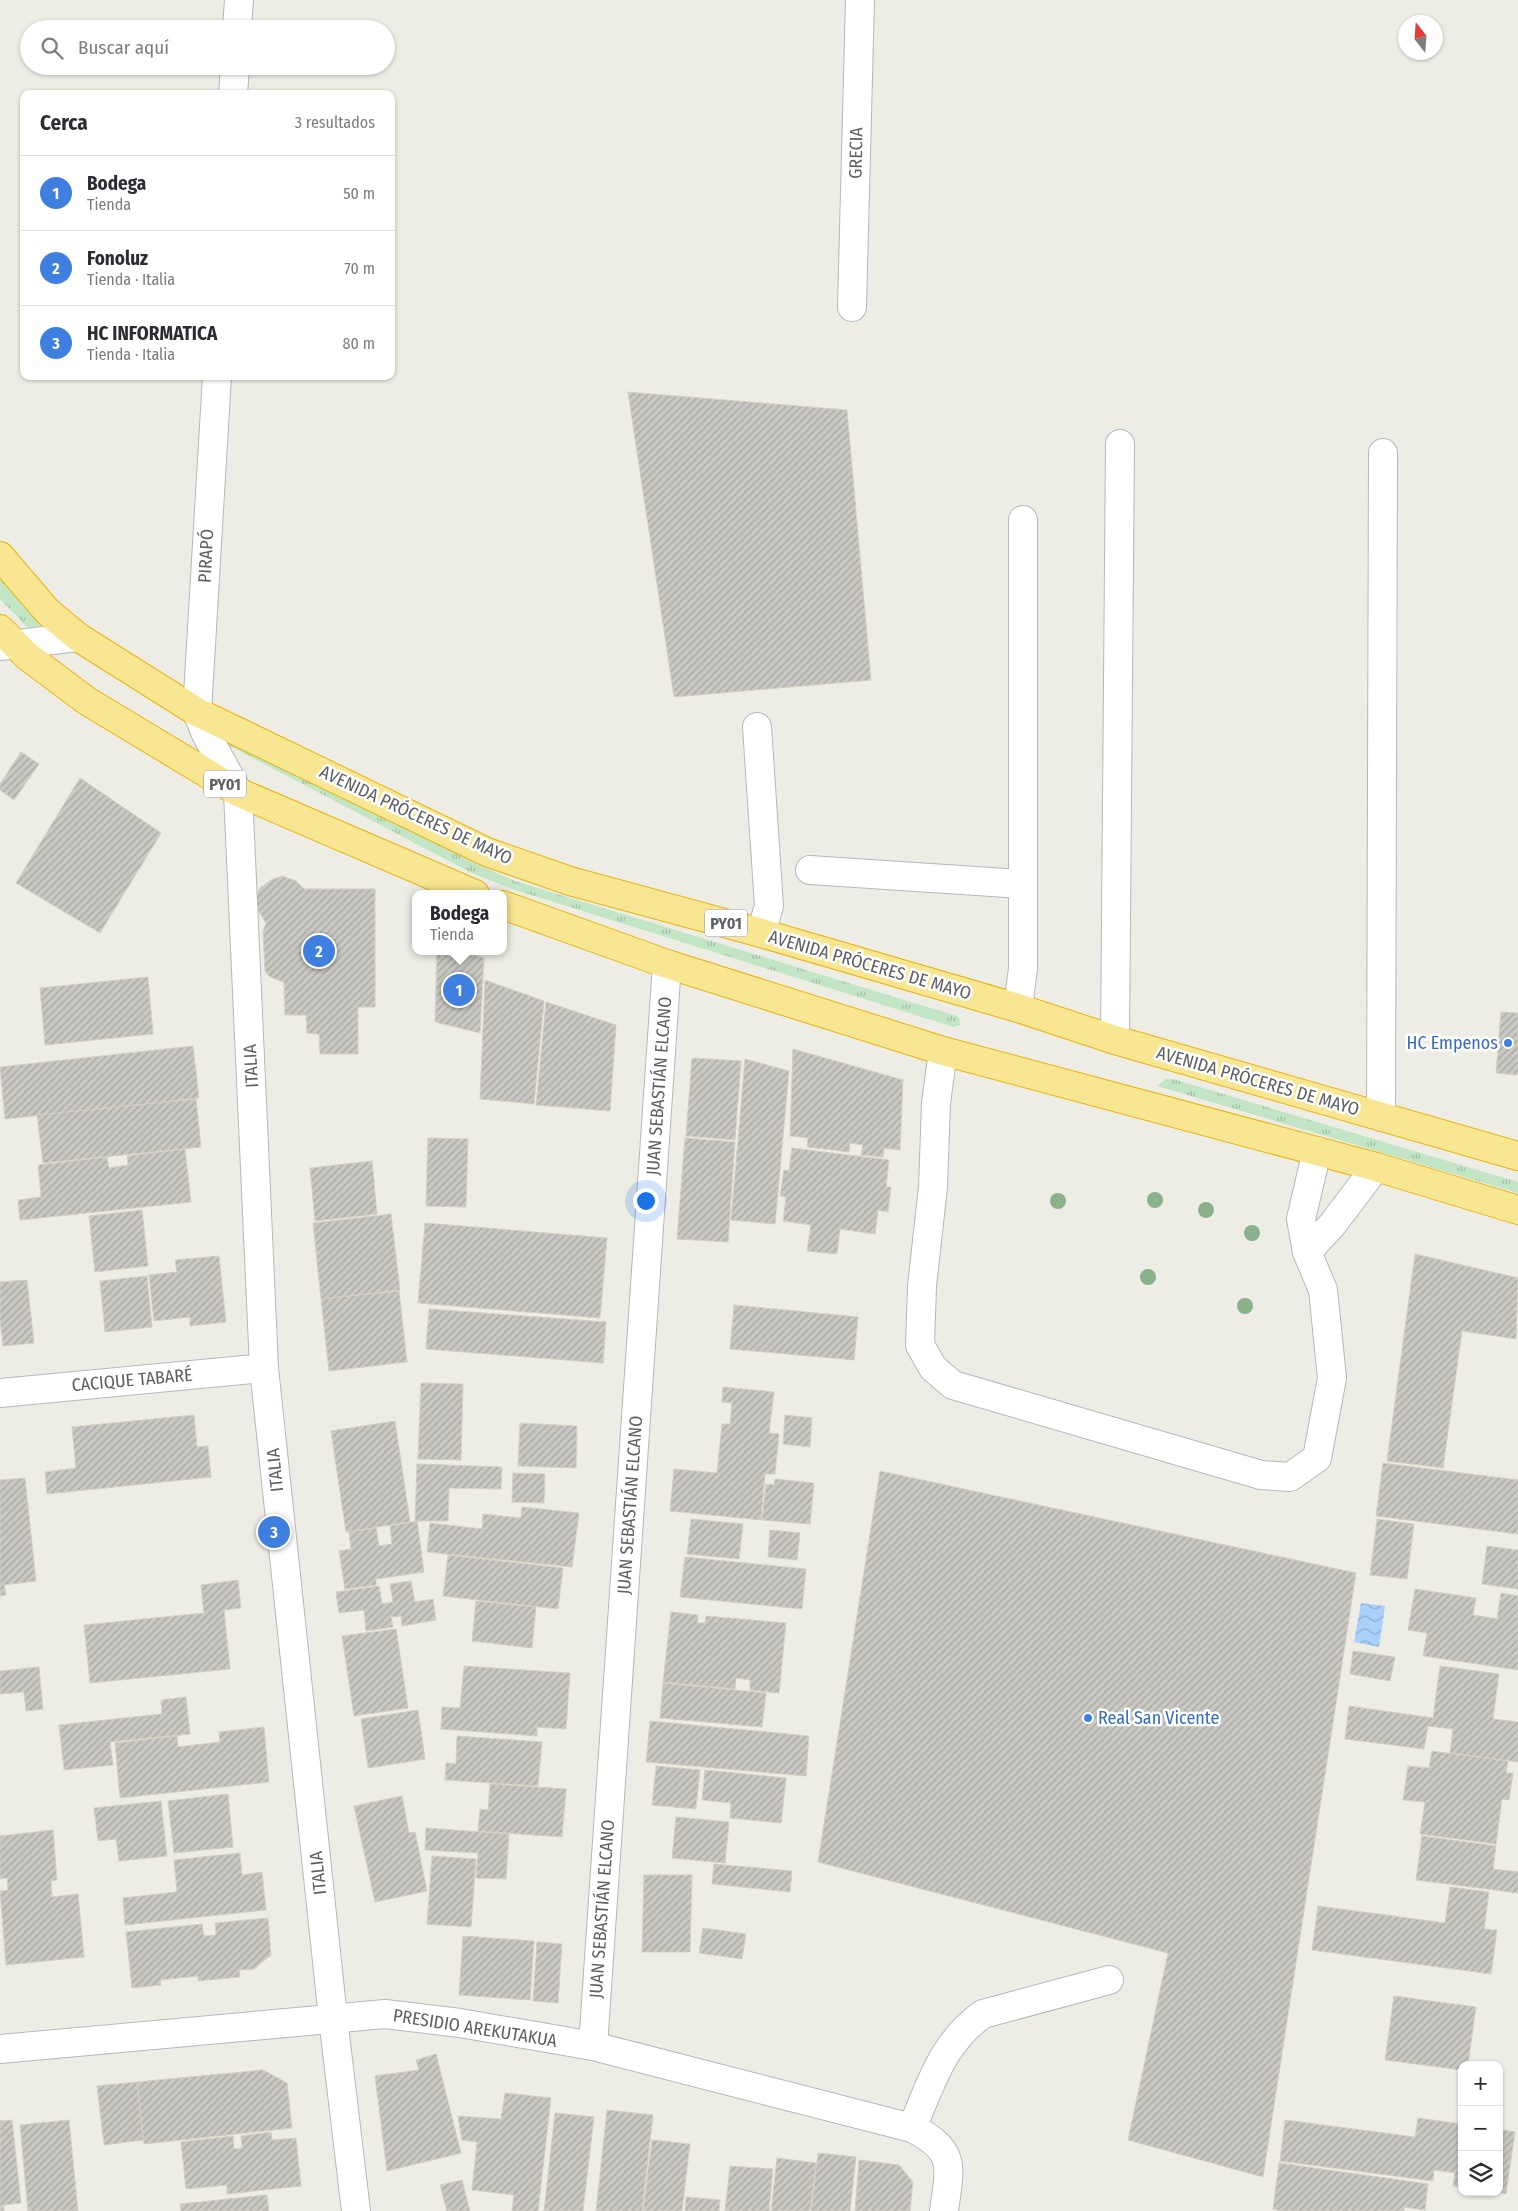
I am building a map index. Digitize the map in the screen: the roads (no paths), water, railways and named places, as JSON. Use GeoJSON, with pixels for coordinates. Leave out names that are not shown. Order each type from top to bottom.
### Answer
{"type":"FeatureCollection","features":[{"type":"Feature","properties":{"kind":"highway","name":"AVENIDA PRÓCERES DE MAYO"},"geometry":{"type":"LineString","coordinates":[[0,556],[42,605],[78,637],[202,723],[487,852],[570,881],[761,933],[1018,1008],[1115,1040],[1518,1156]]}},
{"type":"Feature","properties":{"kind":"highway","name":"PY01"},"geometry":{"type":"LineString","coordinates":[[5,640],[87,701],[238,792],[466,890]]}},
{"type":"Feature","properties":{"kind":"highway"},"geometry":{"type":"LineString","coordinates":[[507,907],[667,964],[943,1051],[1376,1167],[1518,1210]]}},
{"type":"Feature","properties":{"kind":"street"},"geometry":{"type":"LineString","coordinates":[[238,20],[239,0]]}},
{"type":"Feature","properties":{"kind":"street","name":"GRECIA"},"geometry":{"type":"LineString","coordinates":[[852,307],[860,0]]}},
{"type":"Feature","properties":{"kind":"street"},"geometry":{"type":"LineString","coordinates":[[233,90],[234,75]]}},
{"type":"Feature","properties":{"kind":"street","name":"PIRAPÓ"},"geometry":{"type":"LineString","coordinates":[[202,723],[217,380]]}},
{"type":"Feature","properties":{"kind":"street"},"geometry":{"type":"LineString","coordinates":[[1115,1040],[1120,444]]}},
{"type":"Feature","properties":{"kind":"street"},"geometry":{"type":"LineString","coordinates":[[1381,1117],[1383,453]]}},
{"type":"Feature","properties":{"kind":"street"},"geometry":{"type":"LineString","coordinates":[[1018,1008],[1023,968],[1022,520]]}},
{"type":"Feature","properties":{"kind":"street"},"geometry":{"type":"LineString","coordinates":[[5,640],[78,637]]}},
{"type":"Feature","properties":{"kind":"street","name":"ITALIA"},"geometry":{"type":"LineString","coordinates":[[202,723],[238,792],[264,1368],[333,2018],[356,2211]]}},
{"type":"Feature","properties":{"kind":"street"},"geometry":{"type":"LineString","coordinates":[[757,727],[769,906],[761,933]]}},
{"type":"Feature","properties":{"kind":"street"},"geometry":{"type":"LineString","coordinates":[[810,870],[1022,884]]}},
{"type":"Feature","properties":{"kind":"street","name":"JUAN SEBASTIÁN ELCANO"},"geometry":{"type":"LineString","coordinates":[[593,2046],[667,964]]}},
{"type":"Feature","properties":{"kind":"street"},"geometry":{"type":"LineString","coordinates":[[943,1051],[936,1103],[933,1187],[922,1286],[920,1345],[933,1368],[953,1385],[1261,1475],[1290,1478],[1317,1458],[1332,1378],[1323,1290],[1307,1252],[1301,1219],[1317,1151]]}},
{"type":"Feature","properties":{"kind":"street"},"geometry":{"type":"LineString","coordinates":[[1307,1252],[1332,1225],[1376,1167]]}},
{"type":"Feature","properties":{"kind":"street","name":"CACIQUE TABARÉ"},"geometry":{"type":"LineString","coordinates":[[0,1393],[264,1368]]}},
{"type":"Feature","properties":{"kind":"street"},"geometry":{"type":"LineString","coordinates":[[944,2211],[949,2173],[946,2157],[939,2144],[912,2128],[951,2044],[967,2026],[983,2014],[1109,1980]]}},
{"type":"Feature","properties":{"kind":"street","name":"PRESIDIO AREKUTAKUA"},"geometry":{"type":"LineString","coordinates":[[0,2049],[385,2014],[460,2023],[593,2046],[912,2128]]}},
{"type":"Feature","properties":{"kind":"water"},"geometry":{"type":"Polygon","coordinates":[[[1361,1603],[1385,1606],[1379,1647],[1354,1642],[1361,1603]]]}},
{"type":"Feature","properties":{"kind":"place","name":"Fonoluz"},"geometry":{"type":"Point","coordinates":[319,951]}},
{"type":"Feature","properties":{"kind":"place","name":"Bodega"},"geometry":{"type":"Point","coordinates":[459,990]}},
{"type":"Feature","properties":{"kind":"place","name":"HC Empenos"},"geometry":{"type":"Point","coordinates":[1508,1043]}},
{"type":"Feature","properties":{"kind":"place","name":"HC INFORMATICA"},"geometry":{"type":"Point","coordinates":[274,1532]}},
{"type":"Feature","properties":{"kind":"place","name":"Real San Vicente"},"geometry":{"type":"Point","coordinates":[1088,1718]}}]}
